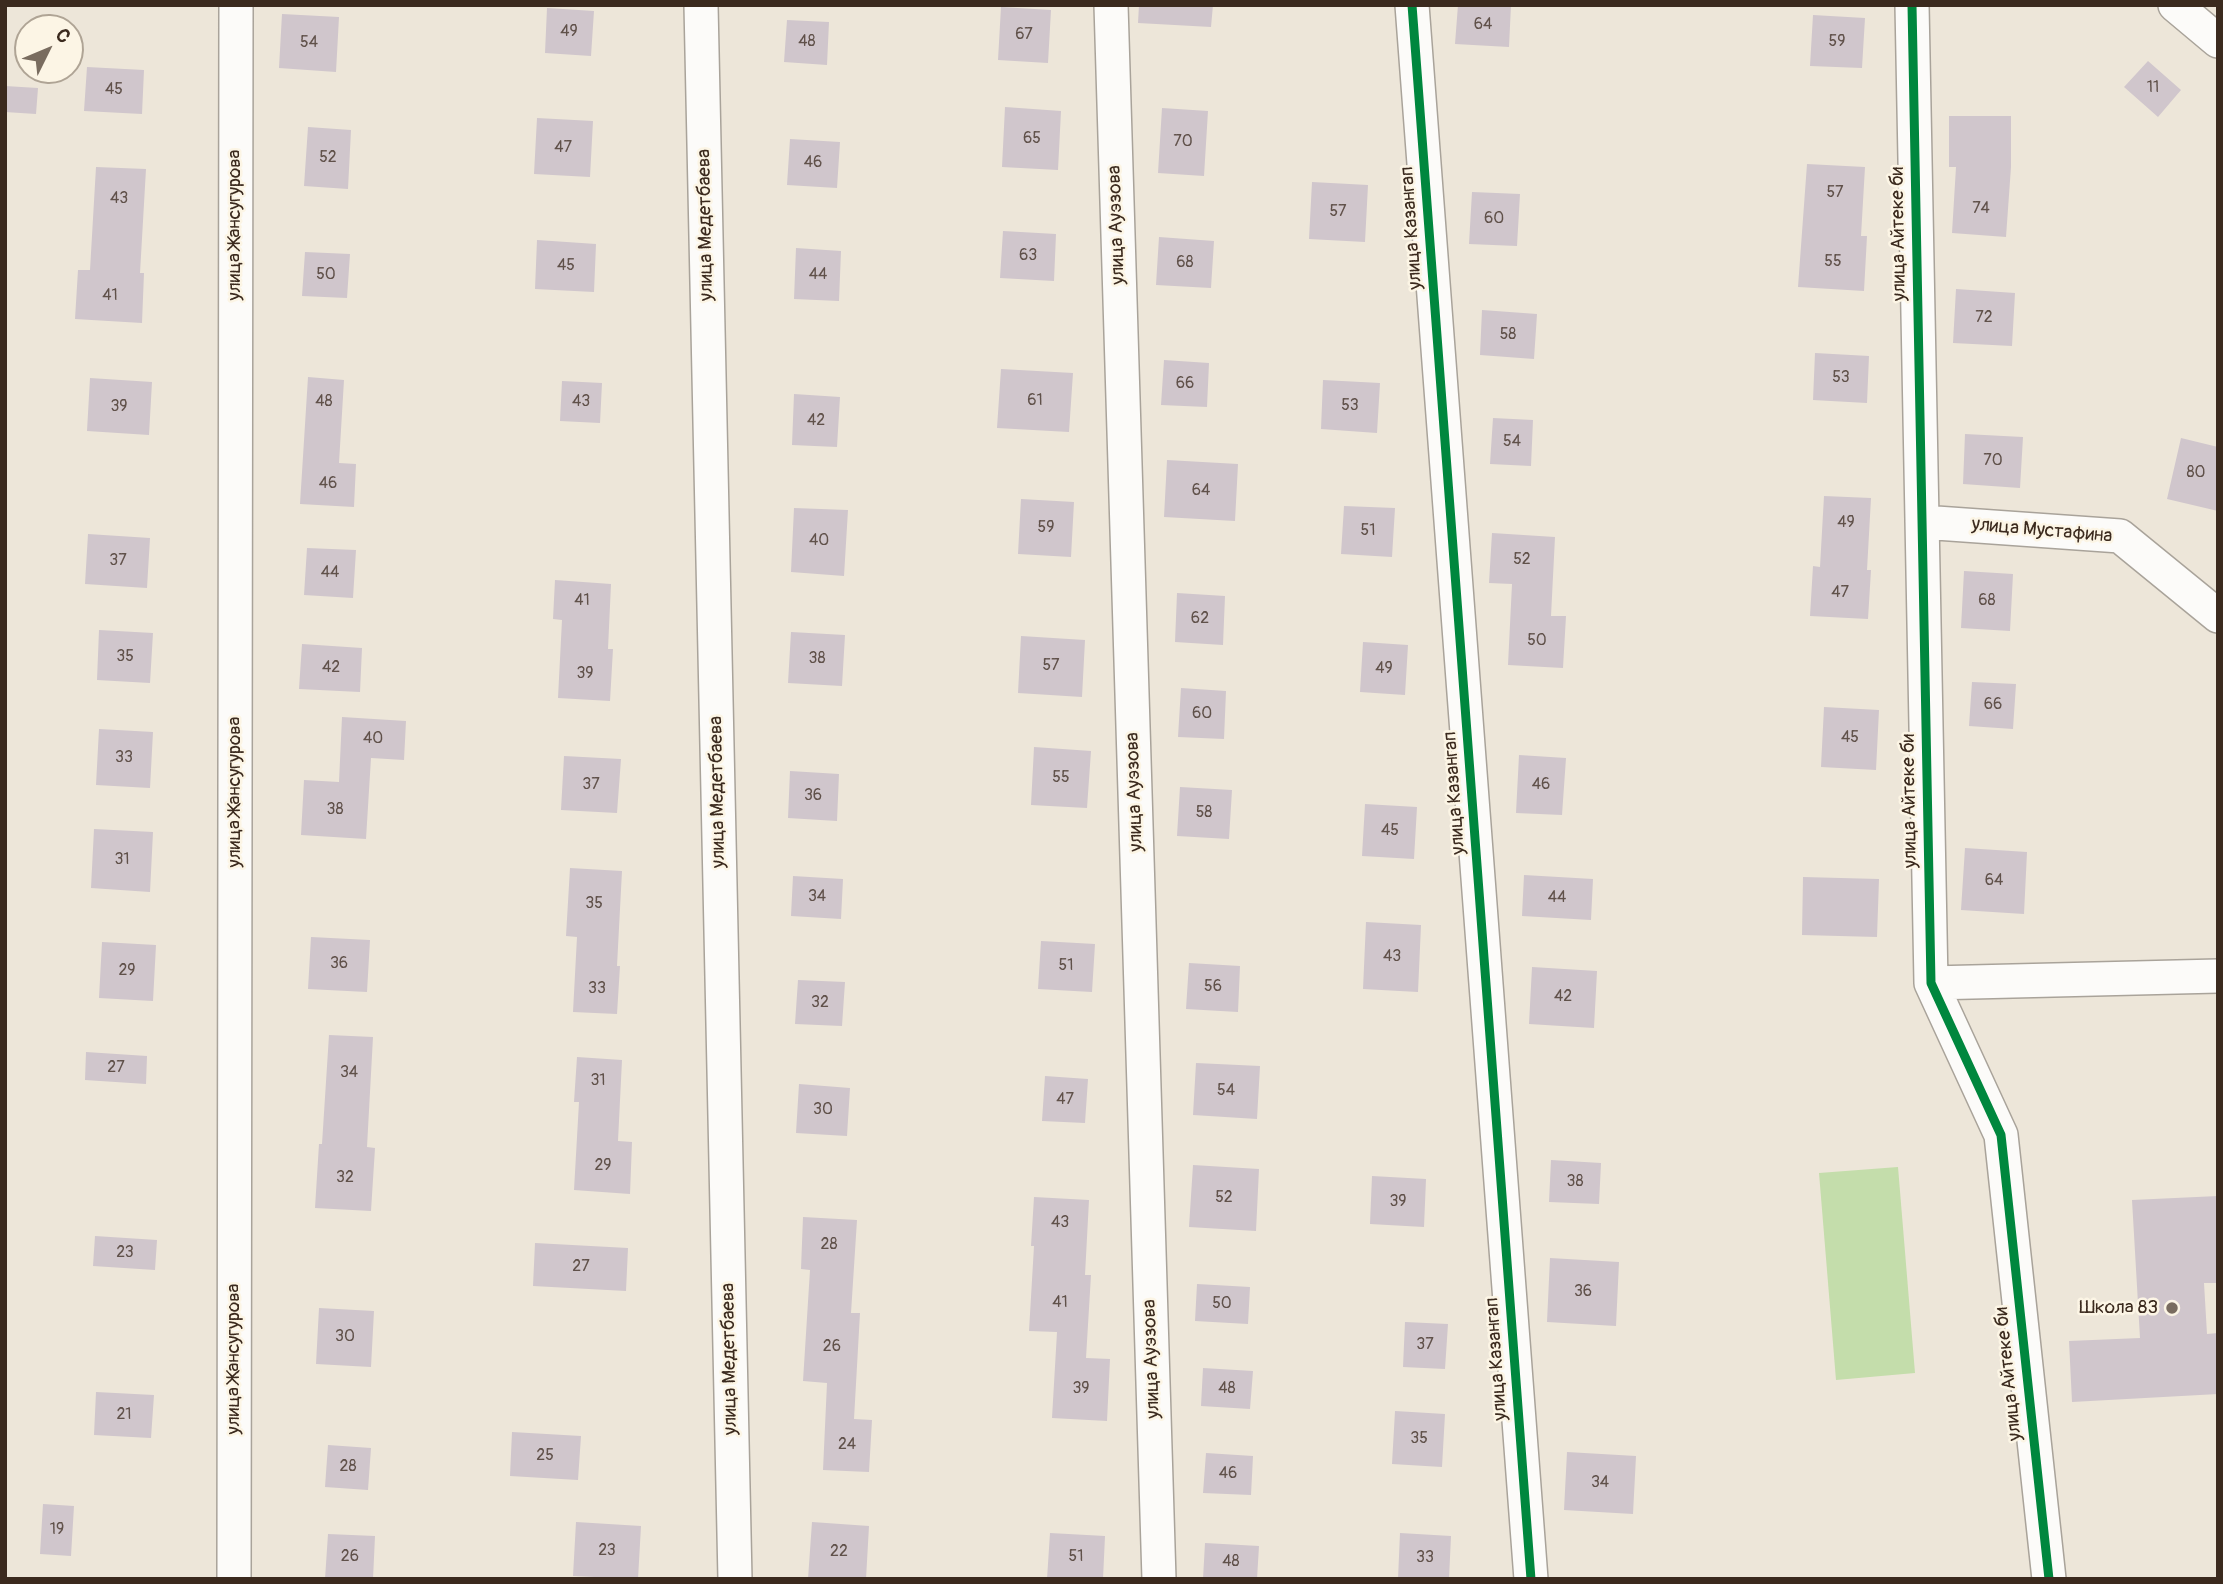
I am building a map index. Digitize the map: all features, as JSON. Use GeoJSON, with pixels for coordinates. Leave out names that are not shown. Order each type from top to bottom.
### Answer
{"type":"FeatureCollection","features":[{"type":"Feature","properties":{"kind":"street","name":"улица Жансугурова"},"geometry":{"type":"LineString","coordinates":[[234,1579],[236,5]]}},
{"type":"Feature","properties":{"kind":"street","name":"улица Медетбаева"},"geometry":{"type":"LineString","coordinates":[[701,5],[735,1579]]}},
{"type":"Feature","properties":{"kind":"street","name":"улица Ауэзова"},"geometry":{"type":"LineString","coordinates":[[1111,5],[1159,1579]]}},
{"type":"Feature","properties":{"kind":"street","name":"улица Казангап"},"geometry":{"type":"LineString","coordinates":[[1412,5],[1531,1579]]}},
{"type":"Feature","properties":{"kind":"street","name":"улица Айтеке би"},"geometry":{"type":"LineString","coordinates":[[1912,5],[1931,983],[2001,1135],[2049,1579]]}},
{"type":"Feature","properties":{"kind":"street"},"geometry":{"type":"LineString","coordinates":[[2175,5],[2218,41]]}},
{"type":"Feature","properties":{"kind":"street","name":"улица Мустафина"},"geometry":{"type":"LineString","coordinates":[[1922,522],[2120,536],[2216,609]]}},
{"type":"Feature","properties":{"kind":"street"},"geometry":{"type":"LineString","coordinates":[[1931,983],[2218,976]]}},
{"type":"Feature","properties":{"kind":"green space"},"geometry":{"type":"Polygon","coordinates":[[[1898,1167],[1915,1373],[1836,1380],[1819,1173],[1898,1167]]]}},
{"type":"Feature","properties":{"kind":"building"},"geometry":{"type":"Polygon","coordinates":[[[1139,5],[1213,5],[1211,27],[1138,23],[1139,5]]]}},
{"type":"Feature","properties":{"kind":"building"},"geometry":{"type":"Polygon","coordinates":[[[1458,5],[1511,5],[1509,47],[1455,44],[1458,5]]]}},
{"type":"Feature","properties":{"kind":"building"},"geometry":{"type":"Polygon","coordinates":[[[1001,7],[1051,10],[1048,63],[998,60],[1001,7]]]}},
{"type":"Feature","properties":{"kind":"building"},"geometry":{"type":"Polygon","coordinates":[[[547,8],[594,11],[591,56],[545,53],[547,8]]]}},
{"type":"Feature","properties":{"kind":"building"},"geometry":{"type":"Polygon","coordinates":[[[282,14],[339,17],[336,72],[279,68],[282,14]]]}},
{"type":"Feature","properties":{"kind":"building"},"geometry":{"type":"Polygon","coordinates":[[[1813,15],[1865,18],[1862,68],[1810,66],[1813,15]]]}},
{"type":"Feature","properties":{"kind":"building"},"geometry":{"type":"Polygon","coordinates":[[[787,20],[829,22],[827,65],[784,62],[787,20]]]}},
{"type":"Feature","properties":{"kind":"building"},"geometry":{"type":"Polygon","coordinates":[[[2148,61],[2181,90],[2158,117],[2124,87],[2148,61]]]}},
{"type":"Feature","properties":{"kind":"building"},"geometry":{"type":"Polygon","coordinates":[[[87,67],[144,70],[142,114],[84,111],[87,67]]]}},
{"type":"Feature","properties":{"kind":"building"},"geometry":{"type":"Polygon","coordinates":[[[5,86],[38,88],[36,114],[5,112],[5,86]]]}},
{"type":"Feature","properties":{"kind":"building"},"geometry":{"type":"Polygon","coordinates":[[[1005,107],[1061,111],[1058,170],[1002,167],[1005,107]]]}},
{"type":"Feature","properties":{"kind":"building"},"geometry":{"type":"Polygon","coordinates":[[[1162,108],[1208,111],[1204,176],[1158,173],[1162,108]]]}},
{"type":"Feature","properties":{"kind":"building"},"geometry":{"type":"Polygon","coordinates":[[[1949,116],[2011,116],[2011,167],[2006,237],[1952,233],[1956,167],[1949,167],[1949,116]]]}},
{"type":"Feature","properties":{"kind":"building"},"geometry":{"type":"Polygon","coordinates":[[[537,118],[593,121],[590,177],[534,174],[537,118]]]}},
{"type":"Feature","properties":{"kind":"building"},"geometry":{"type":"Polygon","coordinates":[[[308,127],[351,130],[348,189],[304,186],[308,127]]]}},
{"type":"Feature","properties":{"kind":"building"},"geometry":{"type":"Polygon","coordinates":[[[790,139],[840,142],[837,188],[787,185],[790,139]]]}},
{"type":"Feature","properties":{"kind":"building"},"geometry":{"type":"Polygon","coordinates":[[[1807,164],[1865,167],[1861,236],[1867,236],[1864,291],[1798,287],[1807,164]]]}},
{"type":"Feature","properties":{"kind":"building"},"geometry":{"type":"Polygon","coordinates":[[[96,167],[146,169],[140,273],[144,273],[142,323],[75,319],[78,270],[90,270],[96,167]]]}},
{"type":"Feature","properties":{"kind":"building"},"geometry":{"type":"Polygon","coordinates":[[[1312,182],[1368,185],[1365,242],[1309,239],[1312,182]]]}},
{"type":"Feature","properties":{"kind":"building"},"geometry":{"type":"Polygon","coordinates":[[[1472,192],[1520,194],[1517,246],[1469,244],[1472,192]]]}},
{"type":"Feature","properties":{"kind":"building"},"geometry":{"type":"Polygon","coordinates":[[[1003,231],[1056,234],[1054,281],[1000,278],[1003,231]]]}},
{"type":"Feature","properties":{"kind":"building"},"geometry":{"type":"Polygon","coordinates":[[[1159,237],[1214,241],[1211,288],[1156,285],[1159,237]]]}},
{"type":"Feature","properties":{"kind":"building"},"geometry":{"type":"Polygon","coordinates":[[[537,240],[596,244],[594,292],[535,289],[537,240]]]}},
{"type":"Feature","properties":{"kind":"building"},"geometry":{"type":"Polygon","coordinates":[[[796,248],[841,251],[839,301],[794,299],[796,248]]]}},
{"type":"Feature","properties":{"kind":"building"},"geometry":{"type":"Polygon","coordinates":[[[305,252],[350,254],[347,298],[302,296],[305,252]]]}},
{"type":"Feature","properties":{"kind":"building"},"geometry":{"type":"Polygon","coordinates":[[[1956,289],[2015,293],[2012,346],[1953,343],[1956,289]]]}},
{"type":"Feature","properties":{"kind":"building"},"geometry":{"type":"Polygon","coordinates":[[[1482,310],[1537,314],[1534,359],[1480,355],[1482,310]]]}},
{"type":"Feature","properties":{"kind":"building"},"geometry":{"type":"Polygon","coordinates":[[[1815,353],[1869,356],[1867,403],[1813,400],[1815,353]]]}},
{"type":"Feature","properties":{"kind":"building"},"geometry":{"type":"Polygon","coordinates":[[[1164,360],[1209,363],[1207,407],[1161,405],[1164,360]]]}},
{"type":"Feature","properties":{"kind":"building"},"geometry":{"type":"Polygon","coordinates":[[[1001,369],[1073,373],[1069,432],[997,428],[1001,369]]]}},
{"type":"Feature","properties":{"kind":"building"},"geometry":{"type":"Polygon","coordinates":[[[308,377],[344,380],[339,463],[356,464],[354,507],[300,504],[308,377]]]}},
{"type":"Feature","properties":{"kind":"building"},"geometry":{"type":"Polygon","coordinates":[[[90,378],[152,382],[149,435],[87,431],[90,378]]]}},
{"type":"Feature","properties":{"kind":"building"},"geometry":{"type":"Polygon","coordinates":[[[1323,380],[1380,383],[1377,433],[1321,429],[1323,380]]]}},
{"type":"Feature","properties":{"kind":"building"},"geometry":{"type":"Polygon","coordinates":[[[562,381],[602,383],[600,423],[560,421],[562,381]]]}},
{"type":"Feature","properties":{"kind":"building"},"geometry":{"type":"Polygon","coordinates":[[[794,394],[840,397],[837,447],[792,445],[794,394]]]}},
{"type":"Feature","properties":{"kind":"building"},"geometry":{"type":"Polygon","coordinates":[[[1493,418],[1533,420],[1531,466],[1490,464],[1493,418]]]}},
{"type":"Feature","properties":{"kind":"building"},"geometry":{"type":"Polygon","coordinates":[[[1965,434],[2023,437],[2020,488],[1963,484],[1965,434]]]}},
{"type":"Feature","properties":{"kind":"building"},"geometry":{"type":"Polygon","coordinates":[[[2181,438],[2218,447],[2218,511],[2167,499],[2181,438]]]}},
{"type":"Feature","properties":{"kind":"building"},"geometry":{"type":"Polygon","coordinates":[[[1167,460],[1238,464],[1235,521],[1164,517],[1167,460]]]}},
{"type":"Feature","properties":{"kind":"building"},"geometry":{"type":"Polygon","coordinates":[[[1824,496],[1871,498],[1867,570],[1871,570],[1868,619],[1810,616],[1813,566],[1820,567],[1824,496]]]}},
{"type":"Feature","properties":{"kind":"building"},"geometry":{"type":"Polygon","coordinates":[[[1021,499],[1074,502],[1071,557],[1018,554],[1021,499]]]}},
{"type":"Feature","properties":{"kind":"building"},"geometry":{"type":"Polygon","coordinates":[[[1344,506],[1395,508],[1392,557],[1341,554],[1344,506]]]}},
{"type":"Feature","properties":{"kind":"building"},"geometry":{"type":"Polygon","coordinates":[[[794,508],[848,510],[844,576],[791,572],[794,508]]]}},
{"type":"Feature","properties":{"kind":"building"},"geometry":{"type":"Polygon","coordinates":[[[1492,533],[1555,537],[1551,616],[1566,616],[1563,668],[1508,665],[1512,584],[1489,583],[1492,533]]]}},
{"type":"Feature","properties":{"kind":"building"},"geometry":{"type":"Polygon","coordinates":[[[88,534],[150,538],[147,588],[85,584],[88,534]]]}},
{"type":"Feature","properties":{"kind":"building"},"geometry":{"type":"Polygon","coordinates":[[[307,548],[356,550],[353,598],[304,595],[307,548]]]}},
{"type":"Feature","properties":{"kind":"building"},"geometry":{"type":"Polygon","coordinates":[[[1964,571],[2013,574],[2010,631],[1961,628],[1964,571]]]}},
{"type":"Feature","properties":{"kind":"building"},"geometry":{"type":"Polygon","coordinates":[[[555,580],[611,584],[608,649],[613,649],[610,701],[558,698],[562,620],[553,619],[555,580]]]}},
{"type":"Feature","properties":{"kind":"building"},"geometry":{"type":"Polygon","coordinates":[[[1177,593],[1225,596],[1223,645],[1175,642],[1177,593]]]}},
{"type":"Feature","properties":{"kind":"building"},"geometry":{"type":"Polygon","coordinates":[[[99,630],[153,633],[150,683],[97,680],[99,630]]]}},
{"type":"Feature","properties":{"kind":"building"},"geometry":{"type":"Polygon","coordinates":[[[791,632],[845,635],[842,686],[788,683],[791,632]]]}},
{"type":"Feature","properties":{"kind":"building"},"geometry":{"type":"Polygon","coordinates":[[[1021,636],[1085,640],[1082,697],[1018,693],[1021,636]]]}},
{"type":"Feature","properties":{"kind":"building"},"geometry":{"type":"Polygon","coordinates":[[[1363,642],[1408,645],[1405,695],[1360,692],[1363,642]]]}},
{"type":"Feature","properties":{"kind":"building"},"geometry":{"type":"Polygon","coordinates":[[[302,644],[362,648],[360,692],[299,689],[302,644]]]}},
{"type":"Feature","properties":{"kind":"building"},"geometry":{"type":"Polygon","coordinates":[[[1972,682],[2016,684],[2013,729],[1969,726],[1972,682]]]}},
{"type":"Feature","properties":{"kind":"building"},"geometry":{"type":"Polygon","coordinates":[[[1181,688],[1226,691],[1224,739],[1178,737],[1181,688]]]}},
{"type":"Feature","properties":{"kind":"building"},"geometry":{"type":"Polygon","coordinates":[[[1824,707],[1879,710],[1876,770],[1821,767],[1824,707]]]}},
{"type":"Feature","properties":{"kind":"building"},"geometry":{"type":"Polygon","coordinates":[[[342,717],[406,721],[404,760],[371,758],[366,839],[301,835],[304,780],[339,782],[342,717]]]}},
{"type":"Feature","properties":{"kind":"building"},"geometry":{"type":"Polygon","coordinates":[[[99,729],[153,732],[150,788],[96,785],[99,729]]]}},
{"type":"Feature","properties":{"kind":"building"},"geometry":{"type":"Polygon","coordinates":[[[1034,747],[1091,751],[1087,808],[1031,805],[1034,747]]]}},
{"type":"Feature","properties":{"kind":"building"},"geometry":{"type":"Polygon","coordinates":[[[1519,755],[1566,758],[1562,815],[1516,813],[1519,755]]]}},
{"type":"Feature","properties":{"kind":"building"},"geometry":{"type":"Polygon","coordinates":[[[564,756],[621,759],[617,813],[561,810],[564,756]]]}},
{"type":"Feature","properties":{"kind":"building"},"geometry":{"type":"Polygon","coordinates":[[[790,771],[839,774],[837,821],[788,818],[790,771]]]}},
{"type":"Feature","properties":{"kind":"building"},"geometry":{"type":"Polygon","coordinates":[[[1180,787],[1232,790],[1229,839],[1177,836],[1180,787]]]}},
{"type":"Feature","properties":{"kind":"building"},"geometry":{"type":"Polygon","coordinates":[[[1365,804],[1417,807],[1414,859],[1362,856],[1365,804]]]}},
{"type":"Feature","properties":{"kind":"building"},"geometry":{"type":"Polygon","coordinates":[[[94,829],[153,832],[150,892],[91,888],[94,829]]]}},
{"type":"Feature","properties":{"kind":"building"},"geometry":{"type":"Polygon","coordinates":[[[1965,848],[2027,852],[2024,914],[1961,910],[1965,848]]]}},
{"type":"Feature","properties":{"kind":"building"},"geometry":{"type":"Polygon","coordinates":[[[570,868],[622,871],[617,1014],[573,1012],[577,937],[566,936],[570,868]]]}},
{"type":"Feature","properties":{"kind":"building"},"geometry":{"type":"Polygon","coordinates":[[[1524,875],[1593,879],[1591,920],[1522,916],[1524,875]]]}},
{"type":"Feature","properties":{"kind":"building"},"geometry":{"type":"Polygon","coordinates":[[[793,876],[843,879],[841,919],[791,916],[793,876]]]}},
{"type":"Feature","properties":{"kind":"building"},"geometry":{"type":"Polygon","coordinates":[[[1803,877],[1879,879],[1877,937],[1802,935],[1803,877]]]}},
{"type":"Feature","properties":{"kind":"building"},"geometry":{"type":"Polygon","coordinates":[[[1366,922],[1421,925],[1418,992],[1363,989],[1366,922]]]}},
{"type":"Feature","properties":{"kind":"building"},"geometry":{"type":"Polygon","coordinates":[[[311,937],[370,940],[367,992],[308,989],[311,937]]]}},
{"type":"Feature","properties":{"kind":"building"},"geometry":{"type":"Polygon","coordinates":[[[1041,941],[1095,944],[1092,992],[1038,989],[1041,941]]]}},
{"type":"Feature","properties":{"kind":"building"},"geometry":{"type":"Polygon","coordinates":[[[102,942],[156,945],[153,1001],[99,998],[102,942]]]}},
{"type":"Feature","properties":{"kind":"building"},"geometry":{"type":"Polygon","coordinates":[[[1189,963],[1240,966],[1238,1012],[1186,1009],[1189,963]]]}},
{"type":"Feature","properties":{"kind":"building"},"geometry":{"type":"Polygon","coordinates":[[[1532,967],[1597,971],[1594,1028],[1529,1024],[1532,967]]]}},
{"type":"Feature","properties":{"kind":"building"},"geometry":{"type":"Polygon","coordinates":[[[798,980],[845,982],[842,1026],[795,1024],[798,980]]]}},
{"type":"Feature","properties":{"kind":"building"},"geometry":{"type":"Polygon","coordinates":[[[329,1035],[373,1037],[367,1147],[375,1148],[371,1211],[315,1208],[329,1035]]]}},
{"type":"Feature","properties":{"kind":"building"},"geometry":{"type":"Polygon","coordinates":[[[86,1052],[147,1056],[146,1084],[85,1080],[86,1052]]]}},
{"type":"Feature","properties":{"kind":"building"},"geometry":{"type":"Polygon","coordinates":[[[577,1057],[622,1060],[618,1141],[632,1142],[630,1194],[574,1190],[579,1102],[574,1102],[577,1057]]]}},
{"type":"Feature","properties":{"kind":"building"},"geometry":{"type":"Polygon","coordinates":[[[1196,1063],[1260,1066],[1257,1119],[1193,1115],[1196,1063]]]}},
{"type":"Feature","properties":{"kind":"building"},"geometry":{"type":"Polygon","coordinates":[[[1045,1076],[1088,1079],[1085,1123],[1042,1121],[1045,1076]]]}},
{"type":"Feature","properties":{"kind":"building"},"geometry":{"type":"Polygon","coordinates":[[[799,1084],[850,1088],[847,1136],[796,1133],[799,1084]]]}},
{"type":"Feature","properties":{"kind":"building"},"geometry":{"type":"Polygon","coordinates":[[[1551,1160],[1601,1163],[1599,1204],[1549,1202],[1551,1160]]]}},
{"type":"Feature","properties":{"kind":"building"},"geometry":{"type":"Polygon","coordinates":[[[1193,1165],[1259,1169],[1256,1231],[1189,1227],[1193,1165]]]}},
{"type":"Feature","properties":{"kind":"building"},"geometry":{"type":"Polygon","coordinates":[[[1372,1176],[1426,1179],[1424,1227],[1370,1224],[1372,1176]]]}},
{"type":"Feature","properties":{"kind":"building","name":"Школа 83"},"geometry":{"type":"Polygon","coordinates":[[[2218,1196],[2218,1283],[2204,1283],[2207,1334],[2218,1333],[2218,1394],[2072,1402],[2069,1341],[2140,1338],[2132,1200],[2218,1196]]]}},
{"type":"Feature","properties":{"kind":"building"},"geometry":{"type":"Polygon","coordinates":[[[1034,1197],[1089,1200],[1085,1275],[1091,1275],[1086,1358],[1110,1359],[1107,1421],[1052,1418],[1057,1332],[1029,1331],[1034,1197]]]}},
{"type":"Feature","properties":{"kind":"building"},"geometry":{"type":"Polygon","coordinates":[[[803,1217],[857,1220],[851,1313],[860,1313],[854,1419],[872,1420],[869,1472],[823,1470],[827,1383],[803,1381],[810,1270],[801,1269],[803,1217]]]}},
{"type":"Feature","properties":{"kind":"building"},"geometry":{"type":"Polygon","coordinates":[[[95,1236],[157,1240],[155,1270],[93,1266],[95,1236]]]}},
{"type":"Feature","properties":{"kind":"building"},"geometry":{"type":"Polygon","coordinates":[[[535,1243],[628,1248],[626,1291],[533,1286],[535,1243]]]}},
{"type":"Feature","properties":{"kind":"building"},"geometry":{"type":"Polygon","coordinates":[[[1550,1258],[1619,1262],[1616,1326],[1547,1322],[1550,1258]]]}},
{"type":"Feature","properties":{"kind":"building"},"geometry":{"type":"Polygon","coordinates":[[[1197,1284],[1250,1287],[1248,1324],[1195,1321],[1197,1284]]]}},
{"type":"Feature","properties":{"kind":"building"},"geometry":{"type":"Polygon","coordinates":[[[319,1308],[374,1311],[371,1367],[316,1364],[319,1308]]]}},
{"type":"Feature","properties":{"kind":"building"},"geometry":{"type":"Polygon","coordinates":[[[1405,1322],[1448,1324],[1445,1369],[1403,1367],[1405,1322]]]}},
{"type":"Feature","properties":{"kind":"building"},"geometry":{"type":"Polygon","coordinates":[[[1203,1368],[1253,1371],[1250,1409],[1201,1406],[1203,1368]]]}},
{"type":"Feature","properties":{"kind":"building"},"geometry":{"type":"Polygon","coordinates":[[[96,1392],[154,1395],[151,1438],[94,1435],[96,1392]]]}},
{"type":"Feature","properties":{"kind":"building"},"geometry":{"type":"Polygon","coordinates":[[[1395,1411],[1445,1414],[1442,1467],[1392,1464],[1395,1411]]]}},
{"type":"Feature","properties":{"kind":"building"},"geometry":{"type":"Polygon","coordinates":[[[512,1432],[581,1436],[578,1480],[510,1476],[512,1432]]]}},
{"type":"Feature","properties":{"kind":"building"},"geometry":{"type":"Polygon","coordinates":[[[328,1445],[371,1448],[368,1490],[325,1487],[328,1445]]]}},
{"type":"Feature","properties":{"kind":"building"},"geometry":{"type":"Polygon","coordinates":[[[1567,1452],[1636,1456],[1633,1514],[1564,1510],[1567,1452]]]}},
{"type":"Feature","properties":{"kind":"building"},"geometry":{"type":"Polygon","coordinates":[[[1206,1453],[1253,1456],[1251,1495],[1203,1493],[1206,1453]]]}},
{"type":"Feature","properties":{"kind":"building"},"geometry":{"type":"Polygon","coordinates":[[[43,1504],[74,1506],[71,1556],[40,1554],[43,1504]]]}},
{"type":"Feature","properties":{"kind":"building"},"geometry":{"type":"Polygon","coordinates":[[[576,1522],[641,1526],[638,1579],[573,1576],[576,1522]]]}},
{"type":"Feature","properties":{"kind":"building"},"geometry":{"type":"Polygon","coordinates":[[[812,1522],[869,1526],[866,1579],[808,1579],[812,1522]]]}},
{"type":"Feature","properties":{"kind":"building"},"geometry":{"type":"Polygon","coordinates":[[[1050,1533],[1105,1536],[1103,1579],[1047,1579],[1050,1533]]]}},
{"type":"Feature","properties":{"kind":"building"},"geometry":{"type":"Polygon","coordinates":[[[1400,1533],[1451,1536],[1449,1579],[1398,1579],[1400,1533]]]}},
{"type":"Feature","properties":{"kind":"building"},"geometry":{"type":"Polygon","coordinates":[[[328,1534],[375,1536],[373,1579],[325,1579],[328,1534]]]}},
{"type":"Feature","properties":{"kind":"building"},"geometry":{"type":"Polygon","coordinates":[[[1205,1543],[1259,1546],[1257,1579],[1203,1579],[1205,1543]]]}},
{"type":"Feature","properties":{"kind":"cycle path"},"geometry":{"type":"LineString","coordinates":[[1412,5],[1531,1579]]}},
{"type":"Feature","properties":{"kind":"cycle path"},"geometry":{"type":"LineString","coordinates":[[1912,5],[1931,983],[2001,1135],[2049,1579]]}},
{"type":"Feature","properties":{"kind":"place","name":"Школа 83"},"geometry":{"type":"Point","coordinates":[2172,1308]}}]}
